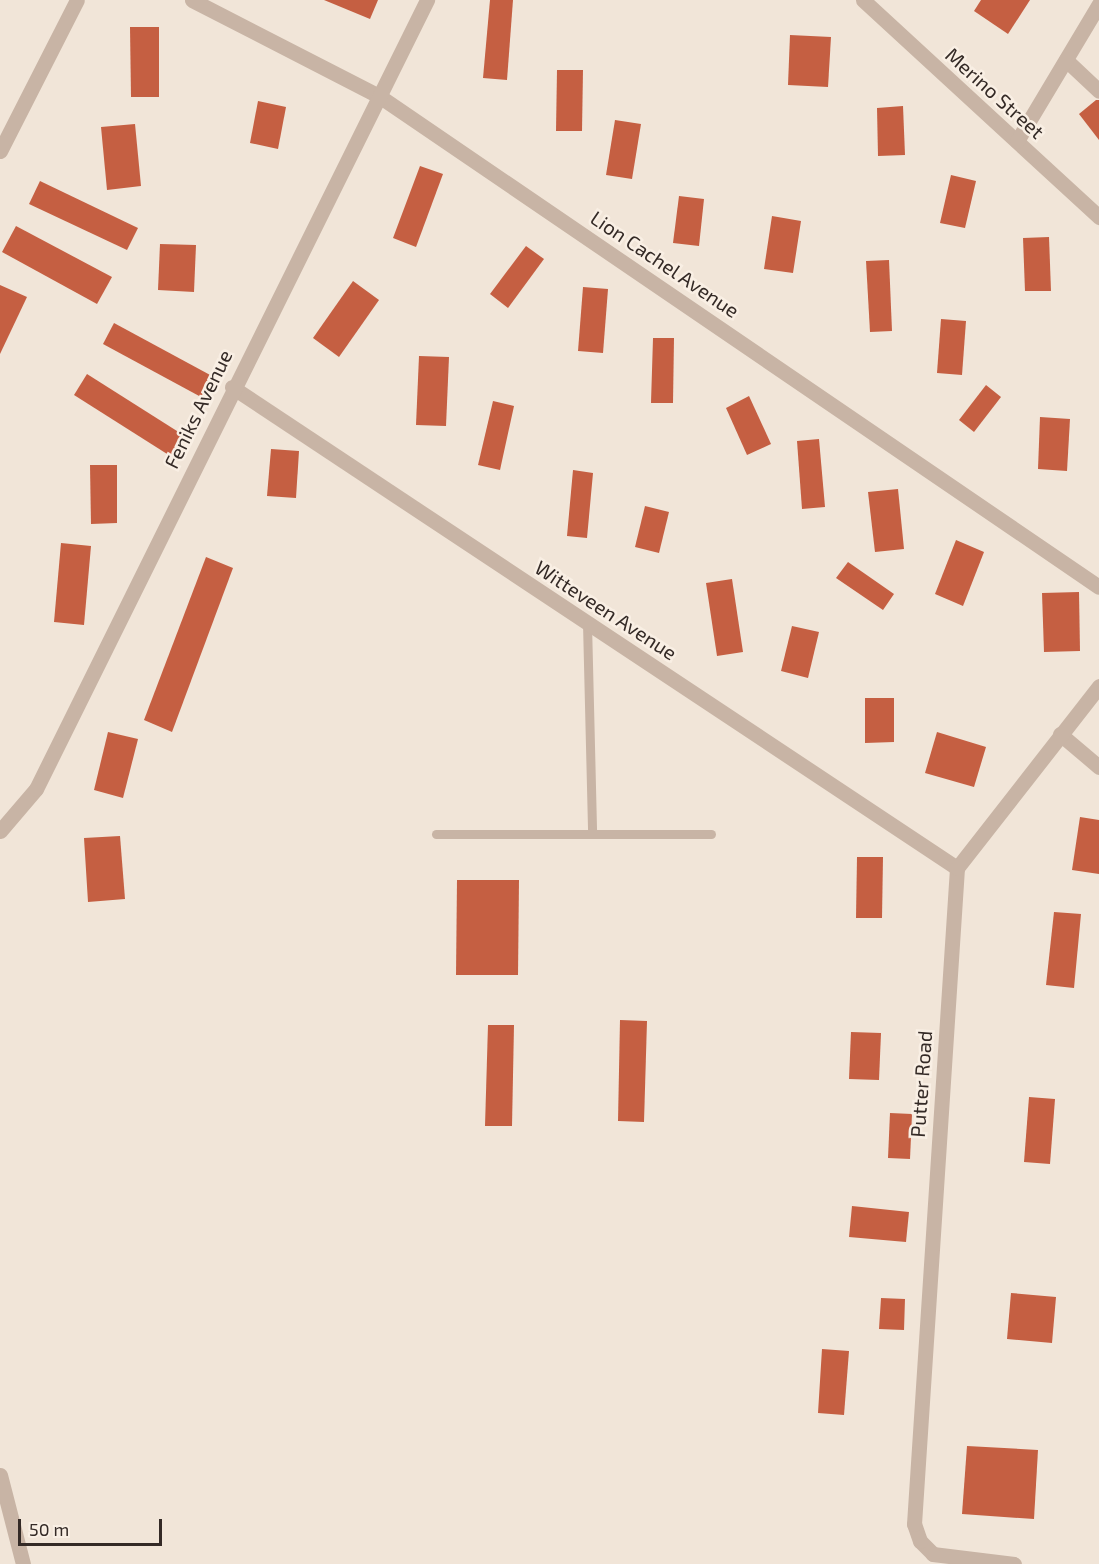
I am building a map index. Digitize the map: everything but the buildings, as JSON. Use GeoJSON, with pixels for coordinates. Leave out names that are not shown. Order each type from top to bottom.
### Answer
{"type":"FeatureCollection","features":[{"type":"Feature","properties":{"kind":"street"},"geometry":{"type":"LineString","coordinates":[[0,151],[77,0]]}},
{"type":"Feature","properties":{"kind":"street","name":"Lion Cachel Avenue"},"geometry":{"type":"LineString","coordinates":[[192,0],[379,96],[1099,587]]}},
{"type":"Feature","properties":{"kind":"street","name":"Feniks Avenue"},"geometry":{"type":"LineString","coordinates":[[0,831],[36,789],[232,387],[427,0]]}},
{"type":"Feature","properties":{"kind":"street","name":"Merino Street"},"geometry":{"type":"LineString","coordinates":[[862,0],[1099,217]]}},
{"type":"Feature","properties":{"kind":"street"},"geometry":{"type":"LineString","coordinates":[[1017,141],[1099,4]]}},
{"type":"Feature","properties":{"kind":"street"},"geometry":{"type":"LineString","coordinates":[[1066,60],[1099,91]]}},
{"type":"Feature","properties":{"kind":"street","name":"Witteveen Avenue"},"geometry":{"type":"LineString","coordinates":[[232,387],[957,868]]}},
{"type":"Feature","properties":{"kind":"street"},"geometry":{"type":"LineString","coordinates":[[957,868],[1099,686]]}},
{"type":"Feature","properties":{"kind":"street"},"geometry":{"type":"LineString","coordinates":[[1060,734],[1099,767]]}},
{"type":"Feature","properties":{"kind":"street","name":"Putter Road"},"geometry":{"type":"LineString","coordinates":[[957,868],[916,1534],[933,1554],[1014,1564]]}},
{"type":"Feature","properties":{"kind":"street"},"geometry":{"type":"LineString","coordinates":[[0,1475],[3,1494],[23,1564]]}},
{"type":"Feature","properties":{"kind":"lane"},"geometry":{"type":"LineString","coordinates":[[587,623],[592,834]]}},
{"type":"Feature","properties":{"kind":"lane"},"geometry":{"type":"LineString","coordinates":[[436,834],[711,834]]}}]}
